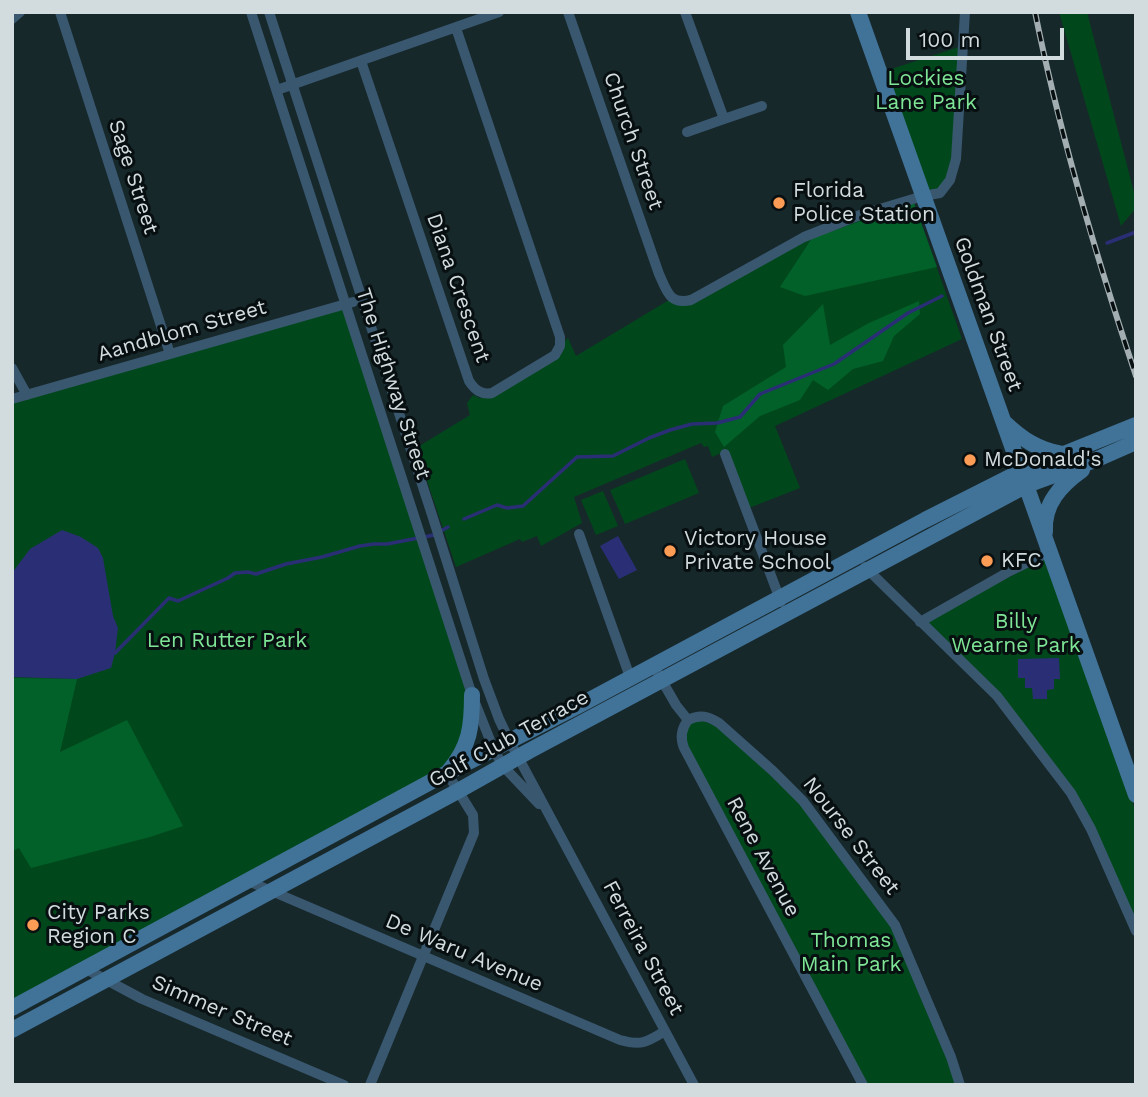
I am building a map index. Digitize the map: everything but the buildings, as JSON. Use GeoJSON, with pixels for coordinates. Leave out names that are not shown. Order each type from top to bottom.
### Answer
{"type":"FeatureCollection","features":[{"type":"Feature","properties":{"kind":"street"},"geometry":{"type":"LineString","coordinates":[[12,19],[20,12]]}},
{"type":"Feature","properties":{"kind":"street","name":"Sage Street"},"geometry":{"type":"LineString","coordinates":[[60,12],[170,354]]}},
{"type":"Feature","properties":{"kind":"street","name":"The Highway Street"},"geometry":{"type":"LineString","coordinates":[[251,12],[472,695],[503,766]]}},
{"type":"Feature","properties":{"kind":"street","name":"The Highway Street"},"geometry":{"type":"LineString","coordinates":[[269,12],[489,696],[519,756]]}},
{"type":"Feature","properties":{"kind":"street"},"geometry":{"type":"LineString","coordinates":[[277,90],[499,12]]}},
{"type":"Feature","properties":{"kind":"street","name":"Church Street"},"geometry":{"type":"LineString","coordinates":[[568,12],[666,291],[675,301],[691,300],[804,237],[860,215],[923,196]]}},
{"type":"Feature","properties":{"kind":"street"},"geometry":{"type":"LineString","coordinates":[[685,12],[724,119]]}},
{"type":"Feature","properties":{"kind":"street","name":"Goldman Street"},"geometry":{"type":"LineString","coordinates":[[858,12],[1136,795]]}},
{"type":"Feature","properties":{"kind":"street"},"geometry":{"type":"LineString","coordinates":[[923,196],[940,193],[947,185],[956,159],[965,12]]}},
{"type":"Feature","properties":{"kind":"street","name":"Diana Crescent"},"geometry":{"type":"LineString","coordinates":[[361,61],[469,381],[479,392],[492,393],[555,355],[560,346],[560,337],[456,28]]}},
{"type":"Feature","properties":{"kind":"street"},"geometry":{"type":"LineString","coordinates":[[687,132],[762,106]]}},
{"type":"Feature","properties":{"kind":"street","name":"Aandblom Street"},"geometry":{"type":"LineString","coordinates":[[12,399],[362,300]]}},
{"type":"Feature","properties":{"kind":"street"},"geometry":{"type":"LineString","coordinates":[[12,368],[27,395]]}},
{"type":"Feature","properties":{"kind":"street"},"geometry":{"type":"LineString","coordinates":[[1003,421],[1031,444],[1048,452],[1062,454]]}},
{"type":"Feature","properties":{"kind":"street"},"geometry":{"type":"LineString","coordinates":[[1024,478],[1062,454],[1136,425]]}},
{"type":"Feature","properties":{"kind":"street"},"geometry":{"type":"LineString","coordinates":[[1024,478],[1095,460],[1136,442]]}},
{"type":"Feature","properties":{"kind":"street"},"geometry":{"type":"LineString","coordinates":[[725,454],[786,615]]}},
{"type":"Feature","properties":{"kind":"street"},"geometry":{"type":"LineString","coordinates":[[920,622],[1047,545],[1045,518],[1054,497],[1065,482],[1095,460]]}},
{"type":"Feature","properties":{"kind":"street","name":"Golf Club Terrace"},"geometry":{"type":"LineString","coordinates":[[12,1008],[856,555],[1024,478]]}},
{"type":"Feature","properties":{"kind":"street","name":"Golf Club Terrace"},"geometry":{"type":"LineString","coordinates":[[12,1030],[786,615],[1024,478]]}},
{"type":"Feature","properties":{"kind":"street"},"geometry":{"type":"LineString","coordinates":[[579,534],[630,677]]}},
{"type":"Feature","properties":{"kind":"street"},"geometry":{"type":"LineString","coordinates":[[856,555],[867,570],[997,696],[1070,793],[1088,822],[1136,931]]}},
{"type":"Feature","properties":{"kind":"street"},"geometry":{"type":"LineString","coordinates":[[653,665],[688,720]]}},
{"type":"Feature","properties":{"kind":"street"},"geometry":{"type":"LineString","coordinates":[[370,1085],[474,833],[473,815],[447,773],[460,758],[468,740],[472,723],[472,695]]}},
{"type":"Feature","properties":{"kind":"street","name":"Nourse Street"},"geometry":{"type":"LineString","coordinates":[[688,720],[703,716],[719,723],[803,801],[899,932],[960,1085]]}},
{"type":"Feature","properties":{"kind":"street","name":"Rene Avenue"},"geometry":{"type":"LineString","coordinates":[[688,720],[681,733],[684,748],[863,1085]]}},
{"type":"Feature","properties":{"kind":"street","name":"Ferreira Street"},"geometry":{"type":"LineString","coordinates":[[519,756],[694,1085]]}},
{"type":"Feature","properties":{"kind":"street","name":"Ferreira Street"},"geometry":{"type":"LineString","coordinates":[[503,766],[538,802],[558,829]]}},
{"type":"Feature","properties":{"kind":"street","name":"De Waru Avenue"},"geometry":{"type":"LineString","coordinates":[[248,881],[620,1041],[643,1043],[665,1031]]}},
{"type":"Feature","properties":{"kind":"street","name":"Simmer Street"},"geometry":{"type":"LineString","coordinates":[[86,969],[142,999],[344,1085]]}},
{"type":"Feature","properties":{"kind":"green space"},"geometry":{"type":"Polygon","coordinates":[[[1059,12],[1087,12],[1136,200],[1136,208],[1121,226],[1059,12]]]}},
{"type":"Feature","properties":{"kind":"green space","name":"Lockies Lane Park"},"geometry":{"type":"Polygon","coordinates":[[[959,47],[951,169],[941,188],[927,192],[885,71],[959,47]]]}},
{"type":"Feature","properties":{"kind":"green space"},"geometry":{"type":"Polygon","coordinates":[[[914,203],[962,339],[775,426],[800,488],[749,508],[721,453],[712,457],[708,446],[704,447],[701,443],[574,497],[582,523],[541,546],[537,536],[522,542],[520,539],[456,567],[416,448],[470,415],[467,403],[473,395],[480,398],[529,376],[568,338],[576,356],[669,300],[673,303],[806,240],[860,219],[914,203]]]}},
{"type":"Feature","properties":{"kind":"green space"},"geometry":{"type":"Polygon","coordinates":[[[914,203],[937,267],[805,296],[780,287],[812,238],[914,203]]]}},
{"type":"Feature","properties":{"kind":"green space"},"geometry":{"type":"Polygon","coordinates":[[[919,301],[920,314],[894,336],[883,361],[853,369],[828,390],[813,380],[800,400],[760,416],[724,447],[715,432],[723,406],[786,367],[783,345],[823,304],[830,345],[869,323],[919,301]]]}},
{"type":"Feature","properties":{"kind":"green space","name":"Len Rutter Park"},"geometry":{"type":"Polygon","coordinates":[[[344,308],[469,696],[468,723],[451,764],[12,1001],[12,402],[344,308]]]}},
{"type":"Feature","properties":{"kind":"green space"},"geometry":{"type":"Polygon","coordinates":[[[685,459],[699,493],[625,524],[610,490],[685,459]]]}},
{"type":"Feature","properties":{"kind":"green space"},"geometry":{"type":"Polygon","coordinates":[[[603,491],[618,526],[596,535],[581,500],[603,491]]]}},
{"type":"Feature","properties":{"kind":"green space","name":"Billy Wearne Park"},"geometry":{"type":"Polygon","coordinates":[[[1046,558],[1136,812],[1136,922],[1094,827],[1024,725],[926,622],[1046,558]]]}},
{"type":"Feature","properties":{"kind":"green space"},"geometry":{"type":"Polygon","coordinates":[[[12,678],[77,679],[60,752],[127,720],[183,826],[31,868],[19,848],[12,851],[12,678]]]}},
{"type":"Feature","properties":{"kind":"green space","name":"Thomas Main Park"},"geometry":{"type":"Polygon","coordinates":[[[698,719],[719,727],[799,802],[892,926],[952,1067],[956,1085],[867,1085],[688,747],[686,731],[698,719]]]}},
{"type":"Feature","properties":{"kind":"shaded area"},"geometry":{"type":"Polygon","coordinates":[[[62,530],[81,537],[98,548],[103,558],[113,616],[118,628],[111,668],[77,679],[12,677],[12,573],[30,549],[62,530]]]}},
{"type":"Feature","properties":{"kind":"shaded area"},"geometry":{"type":"Polygon","coordinates":[[[618,536],[637,570],[619,579],[600,546],[618,536]]]}},
{"type":"Feature","properties":{"kind":"shaded area"},"geometry":{"type":"Polygon","coordinates":[[[1059,658],[1060,679],[1054,679],[1054,689],[1047,690],[1047,699],[1033,699],[1032,688],[1025,688],[1025,678],[1018,678],[1018,659],[1059,658]]]}},
{"type":"Feature","properties":{"kind":"waterway"},"geometry":{"type":"LineString","coordinates":[[1107,243],[1136,232]]}},
{"type":"Feature","properties":{"kind":"waterway"},"geometry":{"type":"LineString","coordinates":[[464,519],[497,505],[507,508],[523,506],[577,457],[613,456],[670,430],[740,417],[760,394],[834,364],[908,313],[942,296]]}},
{"type":"Feature","properties":{"kind":"waterway"},"geometry":{"type":"LineString","coordinates":[[115,653],[169,598],[178,601],[235,573],[256,574],[360,546],[434,535],[448,527]]}},
{"type":"Feature","properties":{"kind":"railway"},"geometry":{"type":"LineString","coordinates":[[1035,12],[1080,196],[1136,376]]}},
{"type":"Feature","properties":{"kind":"place","name":"Florida Police Station"},"geometry":{"type":"Point","coordinates":[779,203]}},
{"type":"Feature","properties":{"kind":"place","name":"McDonald's"},"geometry":{"type":"Point","coordinates":[970,460]}},
{"type":"Feature","properties":{"kind":"place","name":"Victory House Private School"},"geometry":{"type":"Point","coordinates":[670,551]}},
{"type":"Feature","properties":{"kind":"place","name":"KFC"},"geometry":{"type":"Point","coordinates":[987,561]}},
{"type":"Feature","properties":{"kind":"place","name":"City Parks Region C"},"geometry":{"type":"Point","coordinates":[33,925]}}]}
